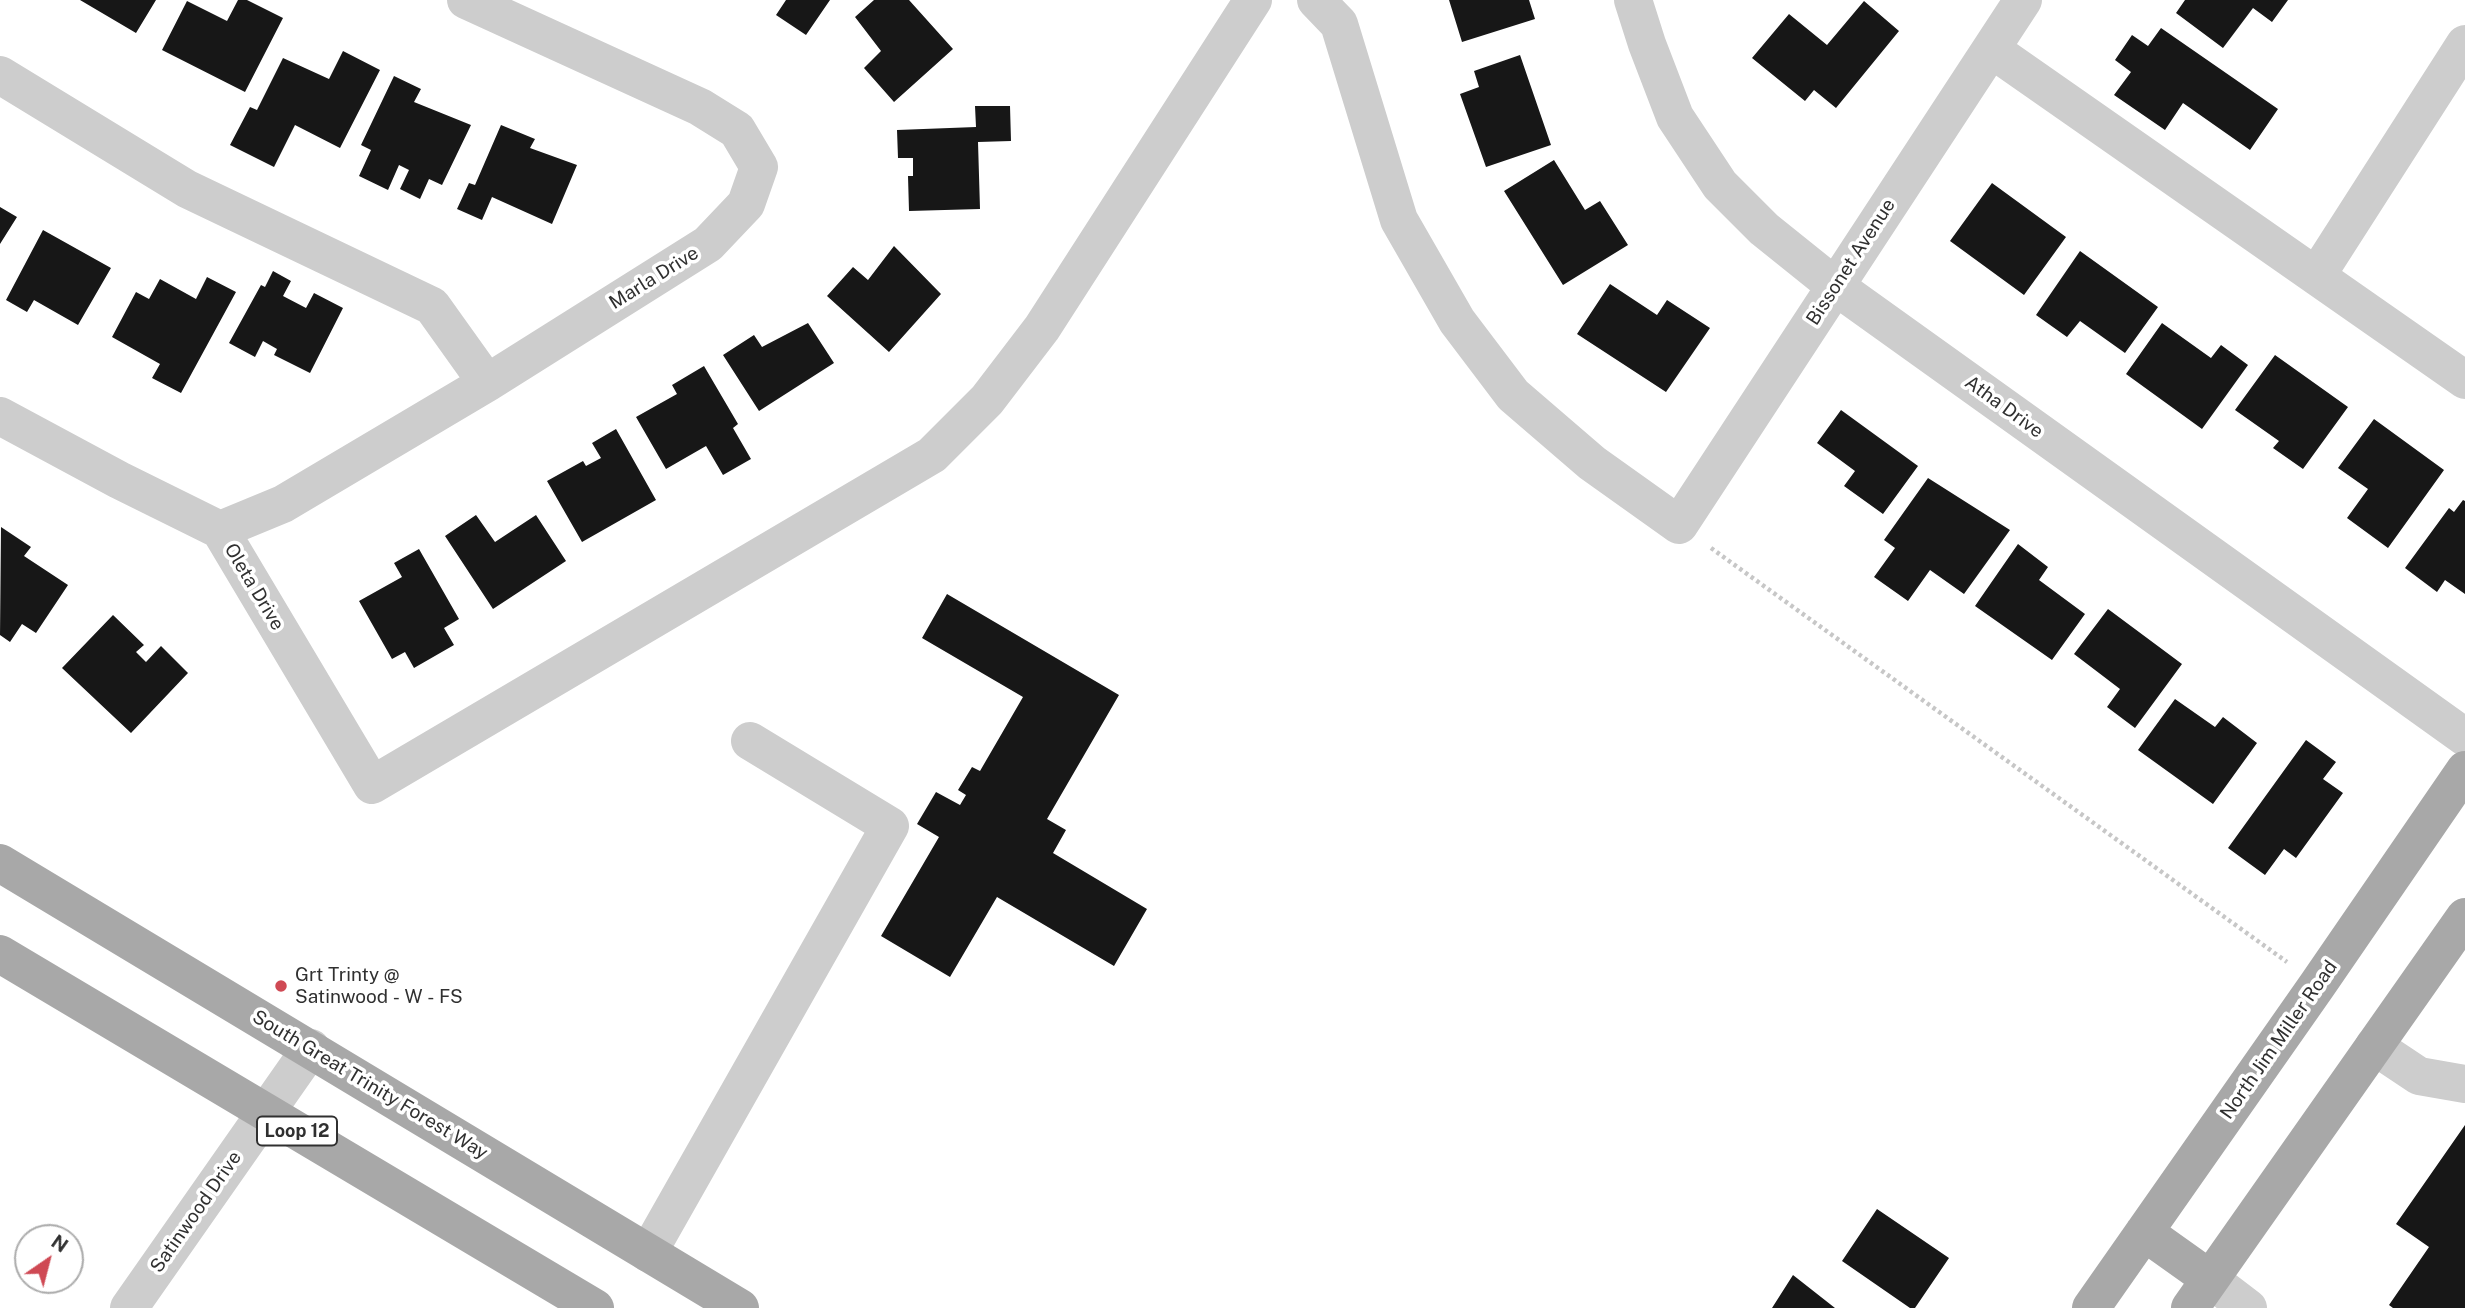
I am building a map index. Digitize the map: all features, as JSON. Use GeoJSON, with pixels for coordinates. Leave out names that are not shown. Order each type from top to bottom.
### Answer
{"type":"FeatureCollection","features":[{"type":"Feature","properties":{"kind":"main road","name":"North Jim Miller Road"},"geometry":{"type":"LineString","coordinates":[[2091,1308],[2465,770]]}},
{"type":"Feature","properties":{"kind":"main road","name":"South Great Trinity Forest Way"},"geometry":{"type":"LineString","coordinates":[[0,863],[740,1308]]}},
{"type":"Feature","properties":{"kind":"main road"},"geometry":{"type":"LineString","coordinates":[[2144,1232],[2200,1294],[2465,918]]}},
{"type":"Feature","properties":{"kind":"main road","name":"Loop 12"},"geometry":{"type":"LineString","coordinates":[[0,954],[595,1308]]}},
{"type":"Feature","properties":{"kind":"street","name":"Marla Drive"},"geometry":{"type":"LineString","coordinates":[[220,530],[283,504],[487,383],[708,244],[746,204],[759,166],[737,131],[700,107],[466,0]]}},
{"type":"Feature","properties":{"kind":"street","name":"Oleta Drive"},"geometry":{"type":"LineString","coordinates":[[0,416],[118,480],[220,530],[372,785],[932,455],[986,400],[1042,328],[1253,0]]}},
{"type":"Feature","properties":{"kind":"street"},"geometry":{"type":"LineString","coordinates":[[1316,0],[1339,24],[1399,220],[1457,321],[1513,395],[1592,463],[1679,525]]}},
{"type":"Feature","properties":{"kind":"street","name":"Atha Drive"},"geometry":{"type":"LineString","coordinates":[[1633,0],[1675,117],[1720,185],[1764,229],[1835,286],[2465,737]]}},
{"type":"Feature","properties":{"kind":"street","name":"Bissonet Avenue"},"geometry":{"type":"LineString","coordinates":[[1679,525],[2023,0]]}},
{"type":"Feature","properties":{"kind":"street"},"geometry":{"type":"LineString","coordinates":[[2317,275],[2465,44]]}},
{"type":"Feature","properties":{"kind":"street"},"geometry":{"type":"LineString","coordinates":[[1991,49],[2465,380]]}},
{"type":"Feature","properties":{"kind":"street"},"geometry":{"type":"LineString","coordinates":[[0,75],[187,188],[432,306],[487,383]]}},
{"type":"Feature","properties":{"kind":"street"},"geometry":{"type":"LineString","coordinates":[[648,1253],[890,826],[750,741]]}},
{"type":"Feature","properties":{"kind":"street"},"geometry":{"type":"LineString","coordinates":[[2374,1046],[2419,1076],[2465,1084]]}},
{"type":"Feature","properties":{"kind":"street","name":"Satinwood Drive"},"geometry":{"type":"LineString","coordinates":[[129,1308],[311,1048]]}},
{"type":"Feature","properties":{"kind":"street"},"geometry":{"type":"LineString","coordinates":[[2200,1294],[2248,1308]]}},
{"type":"Feature","properties":{"kind":"path"},"geometry":{"type":"LineString","coordinates":[[1679,525],[2318,984]]}},
{"type":"Feature","properties":{"kind":"building"},"geometry":{"type":"Polygon","coordinates":[[[80,0],[156,0],[136,33],[80,0]]]}},
{"type":"Feature","properties":{"kind":"building"},"geometry":{"type":"Polygon","coordinates":[[[238,0],[247,0],[283,18],[245,92],[162,50],[187,1],[227,21],[238,0]]]}},
{"type":"Feature","properties":{"kind":"building"},"geometry":{"type":"Polygon","coordinates":[[[786,0],[830,0],[806,35],[776,15],[786,0]]]}},
{"type":"Feature","properties":{"kind":"building"},"geometry":{"type":"Polygon","coordinates":[[[874,0],[909,0],[953,49],[894,102],[864,68],[881,51],[855,17],[874,0]]]}},
{"type":"Feature","properties":{"kind":"building"},"geometry":{"type":"Polygon","coordinates":[[[1449,0],[1529,0],[1535,19],[1462,42],[1449,0]]]}},
{"type":"Feature","properties":{"kind":"building"},"geometry":{"type":"Polygon","coordinates":[[[2185,0],[2288,0],[2272,22],[2253,8],[2223,48],[2176,13],[2185,0]]]}},
{"type":"Feature","properties":{"kind":"building"},"geometry":{"type":"Polygon","coordinates":[[[1864,1],[1899,31],[1836,108],[1814,90],[1805,101],[1752,58],[1789,14],[1827,45],[1864,1]]]}},
{"type":"Feature","properties":{"kind":"building"},"geometry":{"type":"Polygon","coordinates":[[[2161,28],[2278,109],[2250,150],[2183,103],[2165,130],[2114,95],[2131,72],[2115,60],[2132,35],[2148,46],[2161,28]]]}},
{"type":"Feature","properties":{"kind":"building"},"geometry":{"type":"Polygon","coordinates":[[[343,51],[380,70],[340,148],[295,125],[274,167],[230,145],[250,107],[257,110],[283,58],[329,79],[343,51]]]}},
{"type":"Feature","properties":{"kind":"building"},"geometry":{"type":"Polygon","coordinates":[[[1520,55],[1551,145],[1486,167],[1460,94],[1479,87],[1474,71],[1520,55]]]}},
{"type":"Feature","properties":{"kind":"building"},"geometry":{"type":"Polygon","coordinates":[[[394,76],[421,89],[414,102],[471,125],[442,185],[429,179],[420,199],[400,189],[409,170],[399,165],[388,190],[359,176],[371,150],[361,145],[394,76]]]}},
{"type":"Feature","properties":{"kind":"building"},"geometry":{"type":"Polygon","coordinates":[[[975,106],[1010,106],[1011,141],[978,142],[980,209],[909,211],[908,176],[913,176],[913,158],[898,158],[897,130],[976,127],[975,106]]]}},
{"type":"Feature","properties":{"kind":"building"},"geometry":{"type":"Polygon","coordinates":[[[501,125],[535,139],[530,148],[577,165],[552,224],[492,197],[482,220],[457,209],[469,183],[475,185],[501,125]]]}},
{"type":"Feature","properties":{"kind":"building"},"geometry":{"type":"Polygon","coordinates":[[[1554,160],[1585,210],[1600,201],[1628,245],[1563,285],[1504,191],[1554,160]]]}},
{"type":"Feature","properties":{"kind":"building"},"geometry":{"type":"Polygon","coordinates":[[[1992,183],[2066,237],[2024,295],[1950,241],[1992,183]]]}},
{"type":"Feature","properties":{"kind":"building"},"geometry":{"type":"Polygon","coordinates":[[[0,207],[17,217],[0,244],[0,207]]]}},
{"type":"Feature","properties":{"kind":"building"},"geometry":{"type":"Polygon","coordinates":[[[43,230],[111,268],[78,325],[34,300],[27,312],[6,300],[43,230]]]}},
{"type":"Feature","properties":{"kind":"building"},"geometry":{"type":"Polygon","coordinates":[[[894,246],[941,294],[889,352],[827,296],[853,267],[868,280],[894,246]]]}},
{"type":"Feature","properties":{"kind":"building"},"geometry":{"type":"Polygon","coordinates":[[[2080,251],[2158,307],[2125,353],[2080,321],[2067,337],[2036,315],[2080,251]]]}},
{"type":"Feature","properties":{"kind":"building"},"geometry":{"type":"Polygon","coordinates":[[[273,271],[291,281],[283,296],[306,308],[314,293],[343,308],[310,373],[274,355],[277,349],[263,341],[255,357],[229,343],[261,285],[265,287],[273,271]]]}},
{"type":"Feature","properties":{"kind":"building"},"geometry":{"type":"Polygon","coordinates":[[[207,277],[236,292],[181,393],[152,378],[160,364],[112,337],[136,292],[149,299],[160,279],[196,299],[207,277]]]}},
{"type":"Feature","properties":{"kind":"building"},"geometry":{"type":"Polygon","coordinates":[[[1610,284],[1657,315],[1667,300],[1710,328],[1666,392],[1577,334],[1610,284]]]}},
{"type":"Feature","properties":{"kind":"building"},"geometry":{"type":"Polygon","coordinates":[[[808,323],[834,363],[759,411],[723,355],[754,335],[762,347],[808,323]]]}},
{"type":"Feature","properties":{"kind":"building"},"geometry":{"type":"Polygon","coordinates":[[[2162,323],[2211,358],[2221,345],[2248,365],[2202,429],[2126,374],[2162,323]]]}},
{"type":"Feature","properties":{"kind":"building"},"geometry":{"type":"Polygon","coordinates":[[[2275,355],[2348,407],[2303,469],[2273,448],[2279,441],[2235,410],[2275,355]]]}},
{"type":"Feature","properties":{"kind":"building"},"geometry":{"type":"Polygon","coordinates":[[[704,366],[738,424],[733,428],[751,459],[723,475],[706,446],[666,469],[636,417],[677,394],[672,385],[704,366]]]}},
{"type":"Feature","properties":{"kind":"building"},"geometry":{"type":"Polygon","coordinates":[[[1841,410],[1918,466],[1883,514],[1844,486],[1855,471],[1817,443],[1841,410]]]}},
{"type":"Feature","properties":{"kind":"building"},"geometry":{"type":"Polygon","coordinates":[[[2374,419],[2444,470],[2388,548],[2347,518],[2368,489],[2338,468],[2374,419]]]}},
{"type":"Feature","properties":{"kind":"building"},"geometry":{"type":"Polygon","coordinates":[[[616,429],[656,500],[582,542],[547,481],[583,461],[586,466],[601,458],[592,443],[616,429]]]}},
{"type":"Feature","properties":{"kind":"building"},"geometry":{"type":"Polygon","coordinates":[[[1928,478],[2010,530],[1964,594],[1930,570],[1908,601],[1874,577],[1895,548],[1884,540],[1928,478]]]}},
{"type":"Feature","properties":{"kind":"building"},"geometry":{"type":"Polygon","coordinates":[[[2463,500],[2465,594],[2445,580],[2437,592],[2405,568],[2449,508],[2454,512],[2463,500]]]}},
{"type":"Feature","properties":{"kind":"building"},"geometry":{"type":"Polygon","coordinates":[[[476,515],[495,542],[536,515],[566,561],[493,609],[445,536],[476,515]]]}},
{"type":"Feature","properties":{"kind":"building"},"geometry":{"type":"Polygon","coordinates":[[[1,527],[31,547],[24,556],[68,585],[36,633],[22,624],[10,642],[0,635],[1,527]]]}},
{"type":"Feature","properties":{"kind":"building"},"geometry":{"type":"Polygon","coordinates":[[[2018,544],[2048,567],[2039,580],[2085,614],[2052,660],[1975,606],[2018,544]]]}},
{"type":"Feature","properties":{"kind":"building"},"geometry":{"type":"Polygon","coordinates":[[[419,549],[459,619],[444,628],[454,645],[414,668],[405,652],[392,659],[359,601],[402,577],[394,563],[419,549]]]}},
{"type":"Feature","properties":{"kind":"building"},"geometry":{"type":"Polygon","coordinates":[[[947,594],[1119,695],[1047,819],[1066,830],[1053,853],[1147,909],[1114,966],[997,897],[950,977],[881,936],[939,837],[917,824],[936,792],[960,805],[966,795],[958,790],[972,767],[980,771],[1023,697],[922,638],[947,594]]]}},
{"type":"Feature","properties":{"kind":"building"},"geometry":{"type":"Polygon","coordinates":[[[2108,609],[2182,664],[2135,728],[2107,707],[2120,689],[2074,654],[2108,609]]]}},
{"type":"Feature","properties":{"kind":"building"},"geometry":{"type":"Polygon","coordinates":[[[113,615],[144,645],[136,652],[146,662],[161,646],[188,673],[131,733],[62,668],[113,615]]]}},
{"type":"Feature","properties":{"kind":"building"},"geometry":{"type":"Polygon","coordinates":[[[2175,699],[2215,727],[2223,717],[2257,743],[2213,804],[2138,750],[2175,699]]]}},
{"type":"Feature","properties":{"kind":"building"},"geometry":{"type":"Polygon","coordinates":[[[2306,740],[2336,762],[2323,779],[2343,793],[2296,858],[2284,849],[2265,875],[2228,848],[2306,740]]]}},
{"type":"Feature","properties":{"kind":"building"},"geometry":{"type":"Polygon","coordinates":[[[2465,1125],[2465,1308],[2393,1308],[2389,1305],[2429,1247],[2396,1224],[2465,1125]]]}},
{"type":"Feature","properties":{"kind":"building"},"geometry":{"type":"Polygon","coordinates":[[[1877,1209],[1949,1258],[1915,1308],[1910,1308],[1842,1261],[1877,1209]]]}},
{"type":"Feature","properties":{"kind":"building"},"geometry":{"type":"Polygon","coordinates":[[[1793,1275],[1835,1308],[1772,1308],[1793,1275]]]}},
{"type":"Feature","properties":{"kind":"place","name":"Grt Trinty @ Satinwood - W - FS"},"geometry":{"type":"Point","coordinates":[281,986]}}]}
